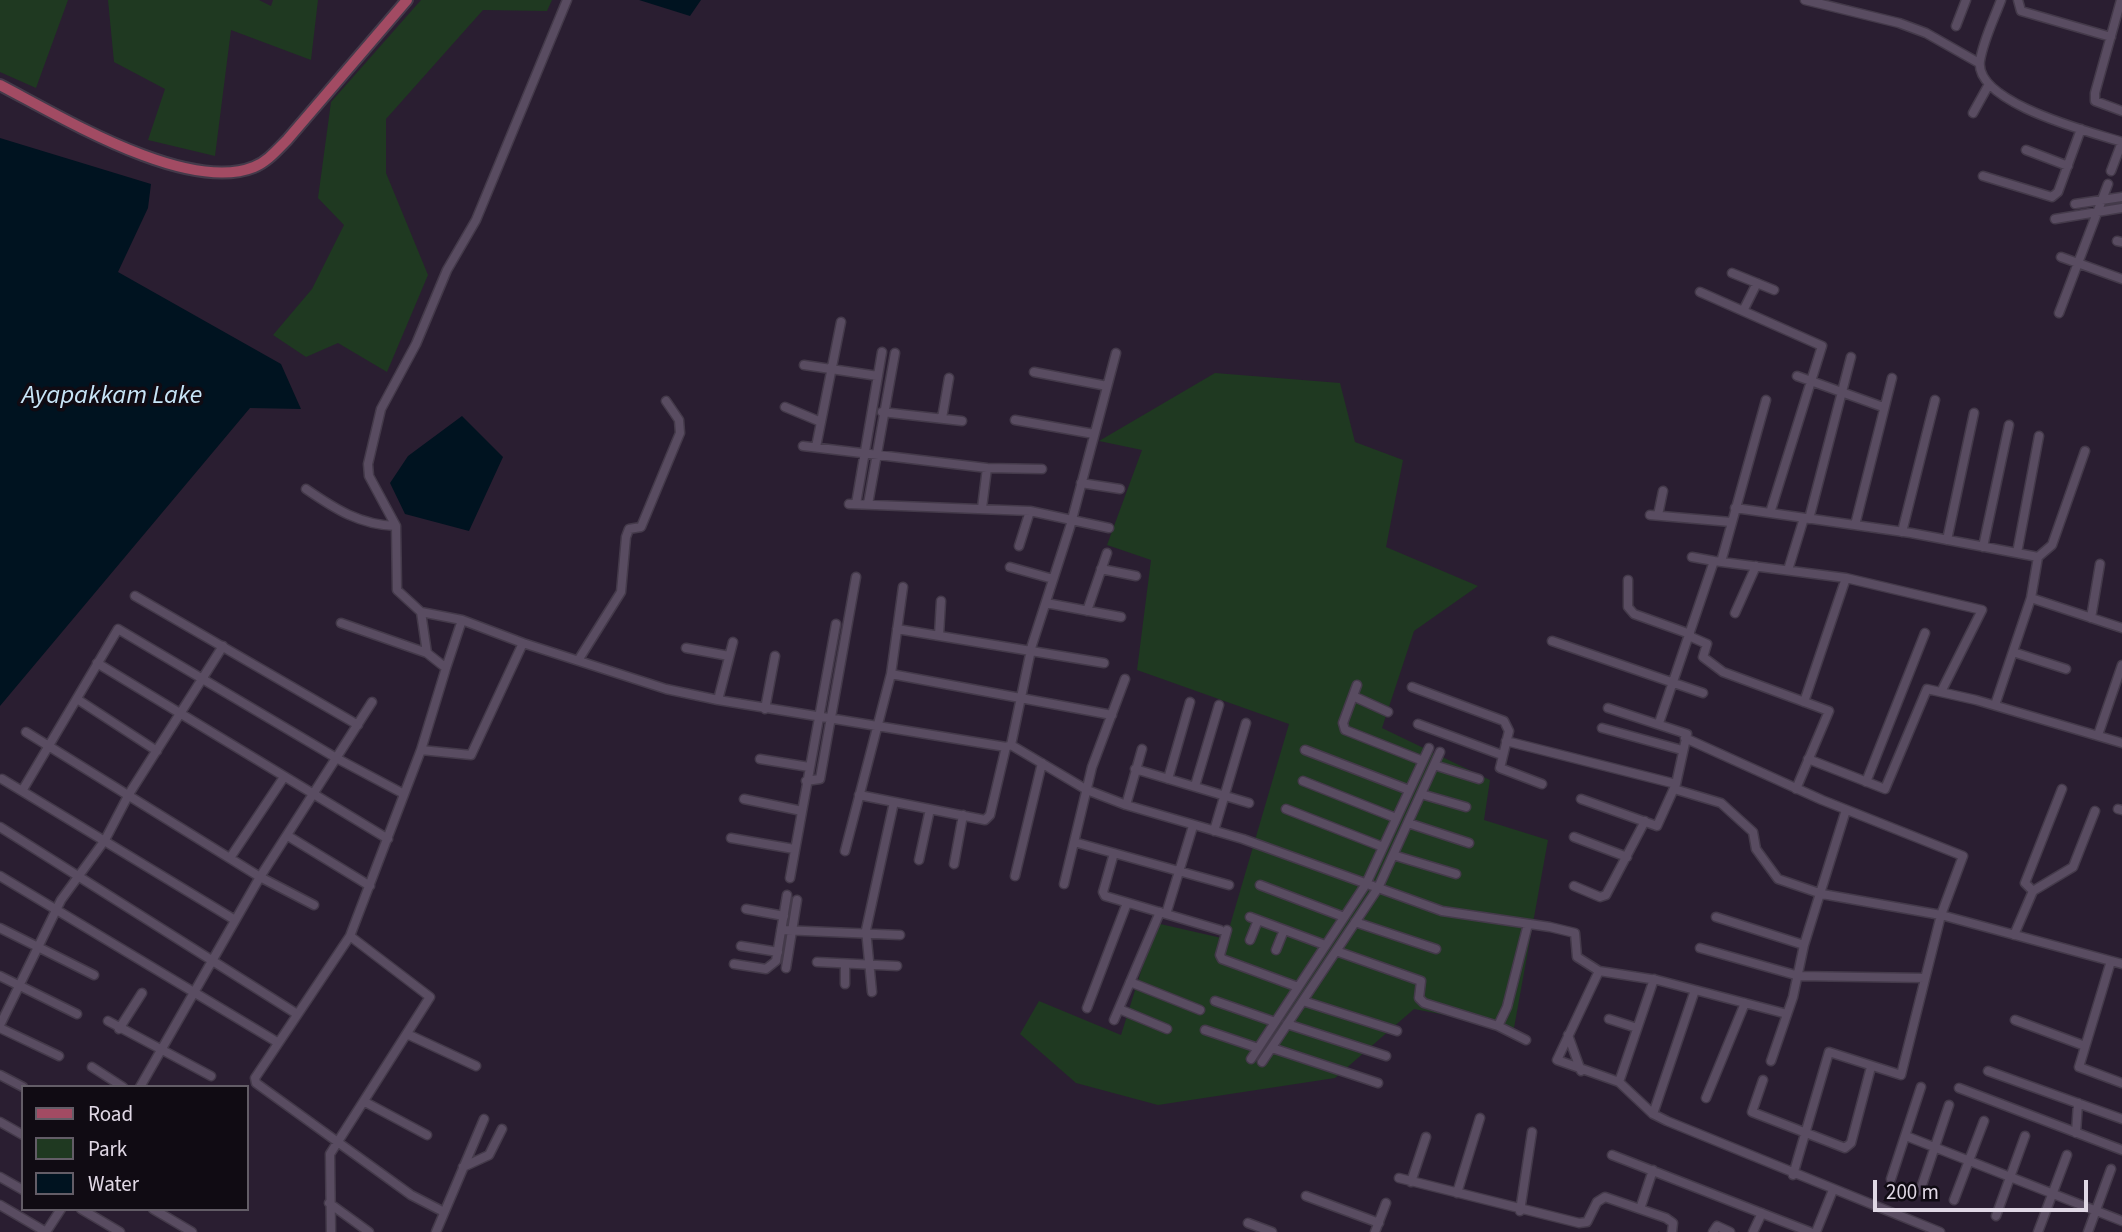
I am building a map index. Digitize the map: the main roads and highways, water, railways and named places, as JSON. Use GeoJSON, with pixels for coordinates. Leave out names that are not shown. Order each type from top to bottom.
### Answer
{"type":"FeatureCollection","features":[{"type":"Feature","properties":{"kind":"main road"},"geometry":{"type":"LineString","coordinates":[[0,85],[135,152],[206,172],[235,172],[265,160],[287,140],[407,0]]}},
{"type":"Feature","properties":{"kind":"water"},"geometry":{"type":"Polygon","coordinates":[[[639,0],[701,0],[690,16],[639,0]]]}},
{"type":"Feature","properties":{"kind":"water","name":"Ayapakkam Lake"},"geometry":{"type":"Polygon","coordinates":[[[0,138],[151,184],[148,208],[118,272],[281,364],[301,409],[250,408],[0,706],[0,138]]]}},
{"type":"Feature","properties":{"kind":"water"},"geometry":{"type":"Polygon","coordinates":[[[462,416],[503,457],[469,531],[405,514],[390,483],[408,456],[462,416]]]}}]}
